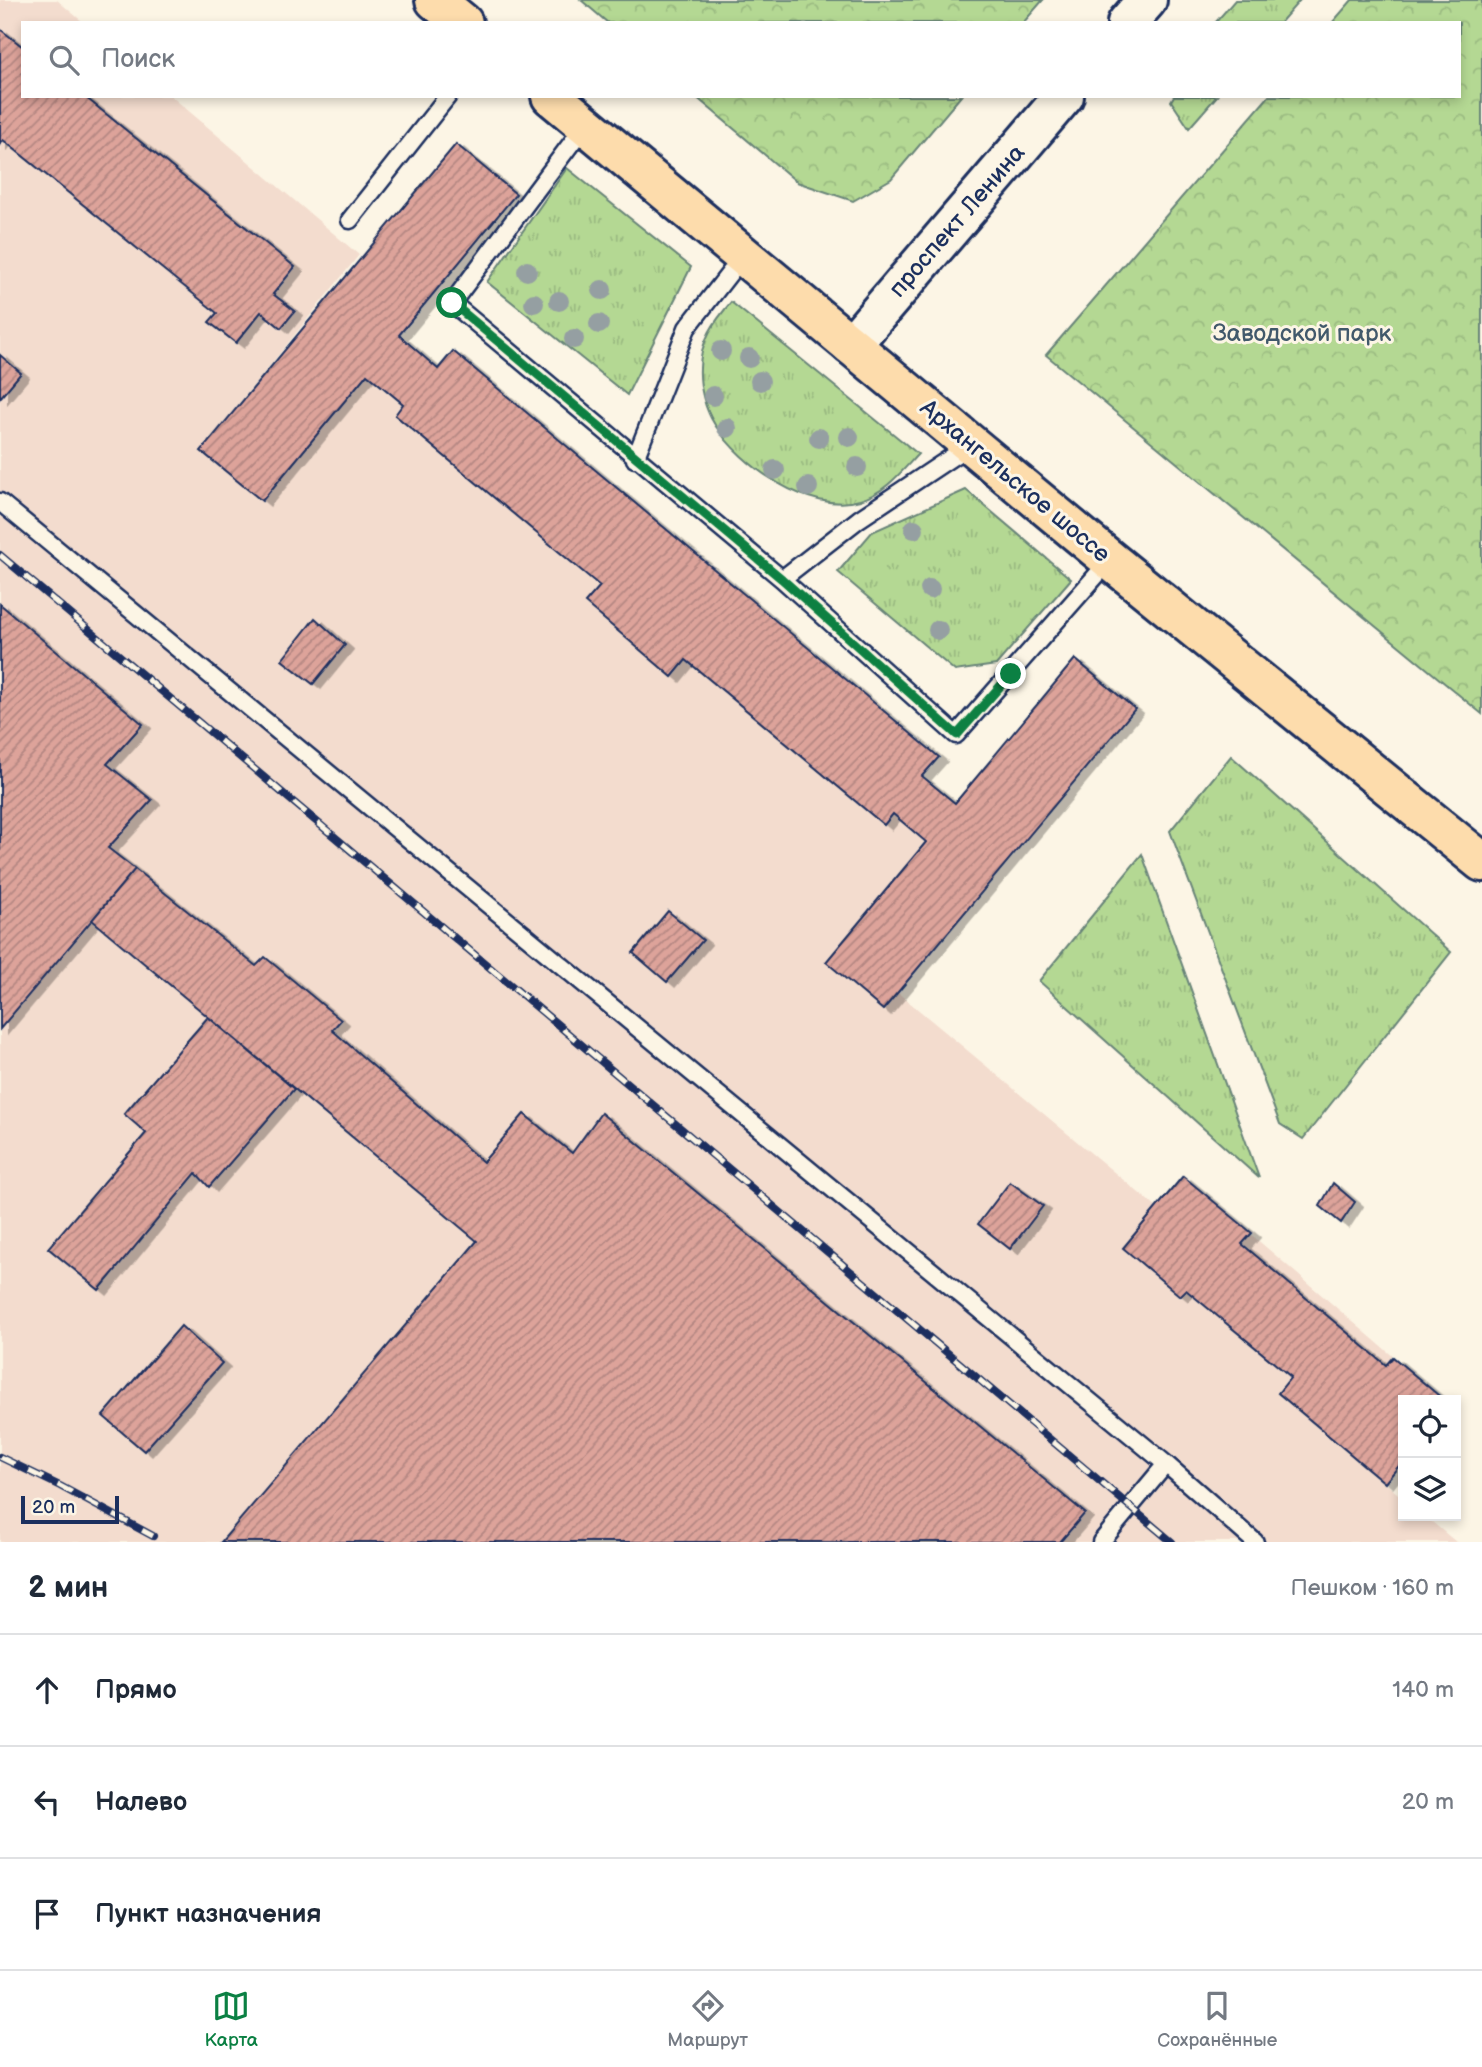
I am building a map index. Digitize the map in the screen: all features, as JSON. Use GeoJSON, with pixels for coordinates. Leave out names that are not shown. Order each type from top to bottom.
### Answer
{"type":"FeatureCollection","features":[{"type":"Feature","properties":{"kind":"main road"},"geometry":{"type":"LineString","coordinates":[[435,0],[461,21]]}},
{"type":"Feature","properties":{"kind":"main road"},"geometry":{"type":"LineString","coordinates":[[1129,21],[1147,0]]}},
{"type":"Feature","properties":{"kind":"main road","name":"Архангельское шоссе"},"geometry":{"type":"LineString","coordinates":[[553,98],[1110,560],[1482,862]]}},
{"type":"Feature","properties":{"kind":"main road","name":"проспект Ленина"},"geometry":{"type":"LineString","coordinates":[[851,345],[1061,98]]}},
{"type":"Feature","properties":{"kind":"lane"},"geometry":{"type":"LineString","coordinates":[[350,220],[446,98]]}},
{"type":"Feature","properties":{"kind":"lane"},"geometry":{"type":"LineString","coordinates":[[585,125],[452,303],[782,579],[957,735],[1110,560]]}},
{"type":"Feature","properties":{"kind":"lane"},"geometry":{"type":"LineString","coordinates":[[635,458],[687,328],[743,256]]}},
{"type":"Feature","properties":{"kind":"lane"},"geometry":{"type":"LineString","coordinates":[[782,579],[859,519],[970,444]]}},
{"type":"Feature","properties":{"kind":"lane"},"geometry":{"type":"LineString","coordinates":[[0,502],[1166,1464],[1255,1542]]}},
{"type":"Feature","properties":{"kind":"lane"},"geometry":{"type":"LineString","coordinates":[[1101,1542],[1166,1464]]}},
{"type":"Feature","properties":{"kind":"shaded area"},"geometry":{"type":"Polygon","coordinates":[[[0,0],[57,0],[82,21],[21,21],[21,98],[173,98],[359,255],[201,451],[262,501],[367,374],[403,404],[395,415],[600,586],[585,604],[672,676],[686,660],[884,825],[893,814],[926,842],[826,962],[883,1010],[897,992],[1156,1207],[1183,1176],[1438,1395],[1398,1395],[1398,1467],[1385,1483],[1398,1494],[1398,1521],[1431,1521],[1456,1542],[0,1542],[0,0]]]}},
{"type":"Feature","properties":{"kind":"green space"},"geometry":{"type":"Polygon","coordinates":[[[581,0],[1043,0],[1025,21],[606,21],[581,0]]]}},
{"type":"Feature","properties":{"kind":"green space"},"geometry":{"type":"Polygon","coordinates":[[[1235,0],[1300,0],[1282,21],[1217,21],[1235,0]]]}},
{"type":"Feature","properties":{"kind":"green space","name":"Заводской парк"},"geometry":{"type":"Polygon","coordinates":[[[1352,0],[1482,0],[1482,714],[1046,355],[1267,98],[1461,98],[1461,21],[1334,21],[1352,0]]]}},
{"type":"Feature","properties":{"kind":"green space"},"geometry":{"type":"Polygon","coordinates":[[[697,98],[959,98],[891,179],[853,201],[797,182],[697,98]]]}},
{"type":"Feature","properties":{"kind":"green space"},"geometry":{"type":"Polygon","coordinates":[[[1173,98],[1215,98],[1189,128],[1171,101],[1173,98]]]}},
{"type":"Feature","properties":{"kind":"green space"},"geometry":{"type":"Polygon","coordinates":[[[567,168],[691,267],[627,395],[487,282],[567,168]]]}},
{"type":"Feature","properties":{"kind":"green space"},"geometry":{"type":"Polygon","coordinates":[[[731,302],[918,454],[892,481],[877,492],[860,500],[840,503],[799,493],[778,483],[741,456],[726,440],[708,412],[700,375],[706,340],[714,324],[731,302]]]}},
{"type":"Feature","properties":{"kind":"green space"},"geometry":{"type":"Polygon","coordinates":[[[966,490],[1071,579],[996,665],[955,671],[838,572],[872,532],[966,490]]]}},
{"type":"Feature","properties":{"kind":"green space"},"geometry":{"type":"Polygon","coordinates":[[[1231,756],[1451,952],[1303,1139],[1280,1124],[1170,831],[1231,756]]]}},
{"type":"Feature","properties":{"kind":"green space"},"geometry":{"type":"Polygon","coordinates":[[[1142,854],[1259,1178],[1039,981],[1142,854]]]}},
{"type":"Feature","properties":{"kind":"building"},"geometry":{"type":"Polygon","coordinates":[[[0,29],[21,45],[21,98],[86,98],[295,267],[273,294],[295,311],[281,328],[261,312],[236,343],[209,322],[217,313],[3,140],[0,144],[0,29]]]}},
{"type":"Feature","properties":{"kind":"building"},"geometry":{"type":"Polygon","coordinates":[[[456,144],[516,194],[399,335],[438,369],[453,351],[939,757],[922,776],[955,803],[1075,659],[1135,709],[883,1010],[826,962],[926,842],[893,814],[884,825],[686,660],[672,677],[585,603],[600,586],[395,415],[403,404],[367,374],[262,501],[201,451],[456,144]]]}},
{"type":"Feature","properties":{"kind":"building"},"geometry":{"type":"Polygon","coordinates":[[[0,355],[21,373],[0,398],[0,355]]]}},
{"type":"Feature","properties":{"kind":"building"},"geometry":{"type":"Polygon","coordinates":[[[0,604],[143,724],[107,764],[152,800],[108,848],[135,869],[0,1029],[0,604]]]}},
{"type":"Feature","properties":{"kind":"building"},"geometry":{"type":"Polygon","coordinates":[[[315,618],[345,645],[313,684],[282,660],[315,618]]]}},
{"type":"Feature","properties":{"kind":"building"},"geometry":{"type":"Polygon","coordinates":[[[135,869],[256,966],[265,957],[341,1020],[332,1030],[483,1162],[524,1114],[572,1153],[601,1113],[1085,1513],[1060,1542],[221,1542],[477,1241],[92,920],[135,869]]]}},
{"type":"Feature","properties":{"kind":"building"},"geometry":{"type":"Polygon","coordinates":[[[668,911],[703,940],[667,982],[633,953],[668,911]]]}},
{"type":"Feature","properties":{"kind":"building"},"geometry":{"type":"Polygon","coordinates":[[[208,1017],[294,1089],[209,1187],[196,1173],[99,1290],[48,1248],[146,1133],[124,1114],[208,1017]]]}},
{"type":"Feature","properties":{"kind":"building"},"geometry":{"type":"Polygon","coordinates":[[[1183,1176],[1252,1233],[1242,1244],[1386,1365],[1393,1357],[1438,1395],[1398,1395],[1398,1467],[1385,1483],[1278,1393],[1291,1377],[1186,1290],[1180,1296],[1123,1248],[1183,1176]]]}},
{"type":"Feature","properties":{"kind":"building"},"geometry":{"type":"Polygon","coordinates":[[[1010,1182],[1043,1206],[1010,1249],[978,1224],[1010,1182]]]}},
{"type":"Feature","properties":{"kind":"building"},"geometry":{"type":"Polygon","coordinates":[[[1333,1183],[1355,1202],[1341,1223],[1320,1206],[1333,1183]]]}},
{"type":"Feature","properties":{"kind":"building"},"geometry":{"type":"Polygon","coordinates":[[[181,1326],[222,1363],[144,1451],[103,1416],[181,1326]]]}},
{"type":"Feature","properties":{"kind":"railway"},"geometry":{"type":"LineString","coordinates":[[0,555],[1172,1542]]}},
{"type":"Feature","properties":{"kind":"railway"},"geometry":{"type":"LineString","coordinates":[[0,1457],[153,1536]]}},
{"type":"Feature","properties":{"kind":"route"},"geometry":{"type":"LineString","coordinates":[[452,303],[782,579],[957,735],[1011,674]]}}]}
